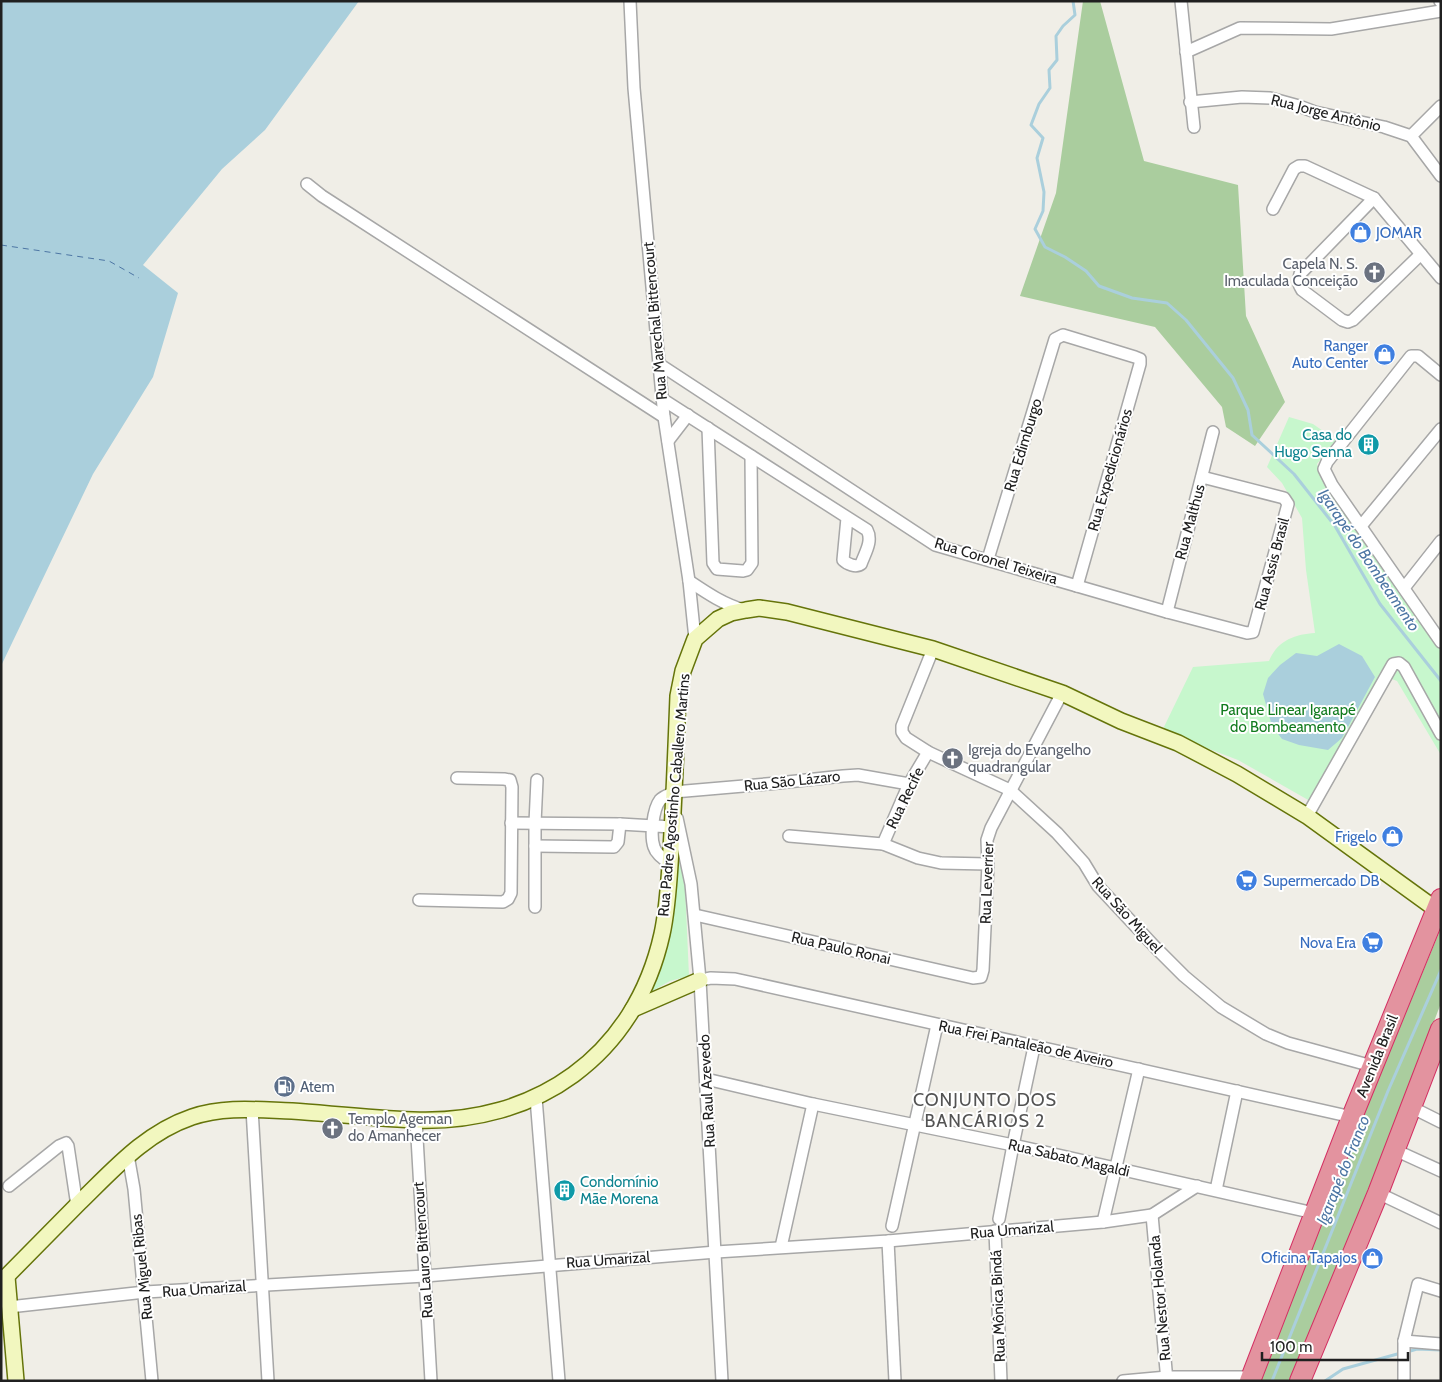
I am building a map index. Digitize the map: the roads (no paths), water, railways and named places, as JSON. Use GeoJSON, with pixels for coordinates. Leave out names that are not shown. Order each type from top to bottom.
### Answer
{"type":"FeatureCollection","features":[{"type":"Feature","properties":{"kind":"highway","name":"Avenida Brasil"},"geometry":{"type":"LineString","coordinates":[[1250,1379],[1372,1066],[1439,909]]}},
{"type":"Feature","properties":{"kind":"highway"},"geometry":{"type":"LineString","coordinates":[[1300,1381],[1378,1193],[1441,1029]]}},
{"type":"Feature","properties":{"kind":"street","name":"Rua Marechal Bittencourt"},"geometry":{"type":"LineString","coordinates":[[630,1],[634,88],[658,364],[664,417],[689,581],[695,639]]}},
{"type":"Feature","properties":{"kind":"street"},"geometry":{"type":"LineString","coordinates":[[1181,1],[1194,127]]}},
{"type":"Feature","properties":{"kind":"street"},"geometry":{"type":"LineString","coordinates":[[1186,52],[1240,28],[1331,29],[1441,11]]}},
{"type":"Feature","properties":{"kind":"street","name":"Rua Jorge Antônio"},"geometry":{"type":"LineString","coordinates":[[1190,102],[1242,97],[1270,98],[1315,112],[1384,127],[1411,136]]}},
{"type":"Feature","properties":{"kind":"street"},"geometry":{"type":"LineString","coordinates":[[1441,106],[1411,136],[1441,176]]}},
{"type":"Feature","properties":{"kind":"street"},"geometry":{"type":"LineString","coordinates":[[1273,209],[1294,169],[1299,166],[1305,166],[1374,198],[1441,278]]}},
{"type":"Feature","properties":{"kind":"street"},"geometry":{"type":"LineString","coordinates":[[307,184],[322,196],[664,417]]}},
{"type":"Feature","properties":{"kind":"street"},"geometry":{"type":"LineString","coordinates":[[1374,198],[1300,274],[1298,280],[1302,290],[1342,320],[1354,320],[1421,254]]}},
{"type":"Feature","properties":{"kind":"street","name":"Rua Edimburgo"},"geometry":{"type":"LineString","coordinates":[[988,560],[1055,339],[1063,336],[1136,357]]}},
{"type":"Feature","properties":{"kind":"street"},"geometry":{"type":"LineString","coordinates":[[1441,375],[1418,356],[1411,356],[1326,462],[1324,470],[1332,485],[1441,642]]}},
{"type":"Feature","properties":{"kind":"street","name":"Rua Expedicionários"},"geometry":{"type":"LineString","coordinates":[[1078,586],[1140,364],[1140,359],[1136,357]]}},
{"type":"Feature","properties":{"kind":"street","name":"Rua Coronel Teixeira"},"geometry":{"type":"LineString","coordinates":[[658,364],[935,545],[1167,612],[1247,633],[1253,632],[1256,627]]}},
{"type":"Feature","properties":{"kind":"street"},"geometry":{"type":"LineString","coordinates":[[662,399],[847,518]]}},
{"type":"Feature","properties":{"kind":"street"},"geometry":{"type":"LineString","coordinates":[[668,441],[688,415]]}},
{"type":"Feature","properties":{"kind":"street"},"geometry":{"type":"LineString","coordinates":[[708,428],[713,563],[717,569],[722,571],[747,570],[752,563],[751,456]]}},
{"type":"Feature","properties":{"kind":"street"},"geometry":{"type":"LineString","coordinates":[[1361,526],[1441,429]]}},
{"type":"Feature","properties":{"kind":"street","name":"Rua Malthus"},"geometry":{"type":"LineString","coordinates":[[1167,612],[1213,432]]}},
{"type":"Feature","properties":{"kind":"street","name":"Rua Assis Brasil"},"geometry":{"type":"LineString","coordinates":[[1202,477],[1284,498],[1287,501],[1256,627]]}},
{"type":"Feature","properties":{"kind":"street"},"geometry":{"type":"LineString","coordinates":[[1404,588],[1441,541]]}},
{"type":"Feature","properties":{"kind":"street"},"geometry":{"type":"LineString","coordinates":[[689,581],[721,602],[746,610]]}},
{"type":"Feature","properties":{"kind":"street","name":"Rua Padre Agostinho Caballero Martins"},"geometry":{"type":"LineString","coordinates":[[4,1280],[128,1155],[156,1134],[193,1117],[216,1111],[252,1109],[416,1120],[479,1116],[536,1098],[563,1082],[592,1060],[615,1035],[633,1009],[651,970],[662,934],[666,904],[674,798],[679,688],[682,671],[695,639],[718,619],[731,613],[759,608],[787,612],[933,649],[1062,693],[1121,721],[1178,743],[1237,774],[1307,816],[1439,909]]}},
{"type":"Feature","properties":{"kind":"street","name":"Rua São Miguel"},"geometry":{"type":"LineString","coordinates":[[933,649],[902,726],[902,732],[906,738],[928,752],[1010,790],[1057,833],[1084,863],[1098,886],[1155,947],[1184,976],[1221,1007],[1266,1034],[1288,1043],[1372,1066]]}},
{"type":"Feature","properties":{"kind":"street"},"geometry":{"type":"LineString","coordinates":[[1307,816],[1394,664],[1399,663],[1404,667],[1441,734]]}},
{"type":"Feature","properties":{"kind":"street","name":"Rua Leverrier"},"geometry":{"type":"LineString","coordinates":[[983,970],[990,828],[1062,693]]}},
{"type":"Feature","properties":{"kind":"street","name":"Rua Recife"},"geometry":{"type":"LineString","coordinates":[[883,844],[909,784],[928,752]]}},
{"type":"Feature","properties":{"kind":"street","name":"Rua São Lázaro"},"geometry":{"type":"LineString","coordinates":[[674,798],[778,783],[858,775],[909,784]]}},
{"type":"Feature","properties":{"kind":"street"},"geometry":{"type":"LineString","coordinates":[[418,900],[503,902],[508,899],[511,893],[512,787],[510,780],[457,778]]}},
{"type":"Feature","properties":{"kind":"street"},"geometry":{"type":"LineString","coordinates":[[535,907],[537,780]]}},
{"type":"Feature","properties":{"kind":"street"},"geometry":{"type":"LineString","coordinates":[[670,864],[660,856],[654,847],[652,826],[656,806],[662,798],[674,798]]}},
{"type":"Feature","properties":{"kind":"street","name":"Rua Raul Azevedo"},"geometry":{"type":"LineString","coordinates":[[674,798],[691,884],[695,915],[722,1381]]}},
{"type":"Feature","properties":{"kind":"street"},"geometry":{"type":"LineString","coordinates":[[511,823],[620,824],[672,827]]}},
{"type":"Feature","properties":{"kind":"street"},"geometry":{"type":"LineString","coordinates":[[535,846],[614,847],[618,842],[620,824]]}},
{"type":"Feature","properties":{"kind":"street"},"geometry":{"type":"LineString","coordinates":[[789,836],[883,844],[918,858],[941,863],[988,864]]}},
{"type":"Feature","properties":{"kind":"street","name":"Rua Paulo Ronai"},"geometry":{"type":"LineString","coordinates":[[695,915],[973,978],[981,977],[983,970]]}},
{"type":"Feature","properties":{"kind":"street","name":"Rua Frei Pantaleão de Aveiro"},"geometry":{"type":"LineString","coordinates":[[700,980],[711,978],[736,979],[1352,1117]]}},
{"type":"Feature","properties":{"kind":"street"},"geometry":{"type":"LineString","coordinates":[[633,1009],[700,980]]}},
{"type":"Feature","properties":{"kind":"street"},"geometry":{"type":"LineString","coordinates":[[892,1226],[937,1025]]}},
{"type":"Feature","properties":{"kind":"street"},"geometry":{"type":"LineString","coordinates":[[999,1219],[1012,1145],[1034,1047]]}},
{"type":"Feature","properties":{"kind":"street"},"geometry":{"type":"LineString","coordinates":[[1103,1222],[1139,1069]]}},
{"type":"Feature","properties":{"kind":"street","name":"Rua Sabato Magaldi"},"geometry":{"type":"LineString","coordinates":[[706,1079],[1314,1213]]}},
{"type":"Feature","properties":{"kind":"street"},"geometry":{"type":"LineString","coordinates":[[1216,1190],[1237,1091]]}},
{"type":"Feature","properties":{"kind":"street"},"geometry":{"type":"LineString","coordinates":[[536,1098],[559,1381]]}},
{"type":"Feature","properties":{"kind":"street"},"geometry":{"type":"LineString","coordinates":[[781,1248],[813,1104]]}},
{"type":"Feature","properties":{"kind":"street"},"geometry":{"type":"LineString","coordinates":[[1411,1107],[1441,1122]]}},
{"type":"Feature","properties":{"kind":"street"},"geometry":{"type":"LineString","coordinates":[[252,1109],[268,1381]]}},
{"type":"Feature","properties":{"kind":"street","name":"Rua Lauro Bittencourt"},"geometry":{"type":"LineString","coordinates":[[416,1120],[431,1381]]}},
{"type":"Feature","properties":{"kind":"street"},"geometry":{"type":"LineString","coordinates":[[10,1186],[59,1146],[66,1143],[77,1206]]}},
{"type":"Feature","properties":{"kind":"street"},"geometry":{"type":"LineString","coordinates":[[1395,1150],[1441,1171]]}},
{"type":"Feature","properties":{"kind":"street","name":"Rua Miguel Ribas"},"geometry":{"type":"LineString","coordinates":[[128,1155],[134,1189],[145,1292],[152,1381]]}},
{"type":"Feature","properties":{"kind":"street","name":"Rua Umarizal"},"geometry":{"type":"LineString","coordinates":[[9,1306],[145,1292],[425,1276],[550,1264],[888,1241],[1103,1222],[1152,1215],[1198,1186]]}},
{"type":"Feature","properties":{"kind":"street"},"geometry":{"type":"LineString","coordinates":[[1378,1193],[1441,1223]]}},
{"type":"Feature","properties":{"kind":"street","name":"Rua Nestor Holanda"},"geometry":{"type":"LineString","coordinates":[[1152,1215],[1167,1379]]}},
{"type":"Feature","properties":{"kind":"street","name":"Rua Mônica Bindá"},"geometry":{"type":"LineString","coordinates":[[995,1231],[1001,1381]]}},
{"type":"Feature","properties":{"kind":"street"},"geometry":{"type":"LineString","coordinates":[[888,1241],[895,1381]]}},
{"type":"Feature","properties":{"kind":"street"},"geometry":{"type":"LineString","coordinates":[[4,1280],[9,1306],[16,1381]]}},
{"type":"Feature","properties":{"kind":"street"},"geometry":{"type":"LineString","coordinates":[[1404,1381],[1404,1341],[1418,1284],[1441,1290]]}},
{"type":"Feature","properties":{"kind":"street"},"geometry":{"type":"LineString","coordinates":[[1404,1341],[1441,1344]]}},
{"type":"Feature","properties":{"kind":"street"},"geometry":{"type":"LineString","coordinates":[[1123,1381],[1250,1379]]}},
{"type":"Feature","properties":{"kind":"water"},"geometry":{"type":"Polygon","coordinates":[[[1,1],[359,1],[265,130],[222,169],[143,265],[178,293],[153,377],[93,474],[1,666],[1,1]]]}},
{"type":"Feature","properties":{"kind":"water"},"geometry":{"type":"Polygon","coordinates":[[[1339,644],[1362,656],[1375,677],[1342,738],[1328,750],[1299,745],[1282,739],[1272,726],[1263,694],[1268,678],[1280,665],[1296,653],[1317,656],[1339,644]]]}},
{"type":"Feature","properties":{"kind":"waterway","name":"Igarapé do Bombeamento"},"geometry":{"type":"LineString","coordinates":[[1073,1],[1075,15],[1063,26],[1056,36],[1057,60],[1049,70],[1050,88],[1039,104],[1031,125],[1043,138],[1037,158],[1044,192],[1043,211],[1035,229],[1045,247],[1086,271],[1099,286],[1132,298],[1167,303],[1186,320],[1233,378],[1248,410],[1252,435],[1294,474],[1335,526],[1380,604],[1441,681]]}},
{"type":"Feature","properties":{"kind":"waterway","name":"Igarapé do Franco"},"geometry":{"type":"LineString","coordinates":[[1272,1381],[1388,1091],[1441,970]]}},
{"type":"Feature","properties":{"kind":"waterway"},"geometry":{"type":"LineString","coordinates":[[1407,1352],[1417,1349],[1441,1350]]}},
{"type":"Feature","properties":{"kind":"waterway"},"geometry":{"type":"LineString","coordinates":[[1325,1381],[1343,1369],[1401,1353]]}},
{"type":"Feature","properties":{"kind":"place","name":"JOMAR"},"geometry":{"type":"Point","coordinates":[1360,233]}},
{"type":"Feature","properties":{"kind":"place","name":"Capela N. S. Imaculada Conceição"},"geometry":{"type":"Point","coordinates":[1374,273]}},
{"type":"Feature","properties":{"kind":"place","name":"Ranger Auto Center"},"geometry":{"type":"Point","coordinates":[1384,355]}},
{"type":"Feature","properties":{"kind":"place","name":"Casa do Hugo Senna"},"geometry":{"type":"Point","coordinates":[1368,444]}},
{"type":"Feature","properties":{"kind":"place","name":"Igreja do Evangelho quadrangular"},"geometry":{"type":"Point","coordinates":[952,759]}},
{"type":"Feature","properties":{"kind":"place","name":"Frigelo"},"geometry":{"type":"Point","coordinates":[1393,837]}},
{"type":"Feature","properties":{"kind":"place","name":"Supermercado DB"},"geometry":{"type":"Point","coordinates":[1247,881]}},
{"type":"Feature","properties":{"kind":"place","name":"Nova Era"},"geometry":{"type":"Point","coordinates":[1372,943]}},
{"type":"Feature","properties":{"kind":"place","name":"Atem"},"geometry":{"type":"Point","coordinates":[284,1087]}},
{"type":"Feature","properties":{"kind":"place","name":"Templo Ageman do Amanhecer"},"geometry":{"type":"Point","coordinates":[332,1128]}},
{"type":"Feature","properties":{"kind":"place","name":"Condomínio Mãe Morena"},"geometry":{"type":"Point","coordinates":[564,1191]}},
{"type":"Feature","properties":{"kind":"place","name":"Oficina Tapajos"},"geometry":{"type":"Point","coordinates":[1373,1258]}},
{"type":"Feature","properties":{"kind":"district","name":"CONJUNTO DOS BANCÁRIOS 2"},"geometry":{"type":"Point","coordinates":[985,1110]}},
{"type":"Feature","properties":{"kind":"park label","name":"Parque Linear Igarapé do Bombeamento"},"geometry":{"type":"Point","coordinates":[1288,718]}}]}
